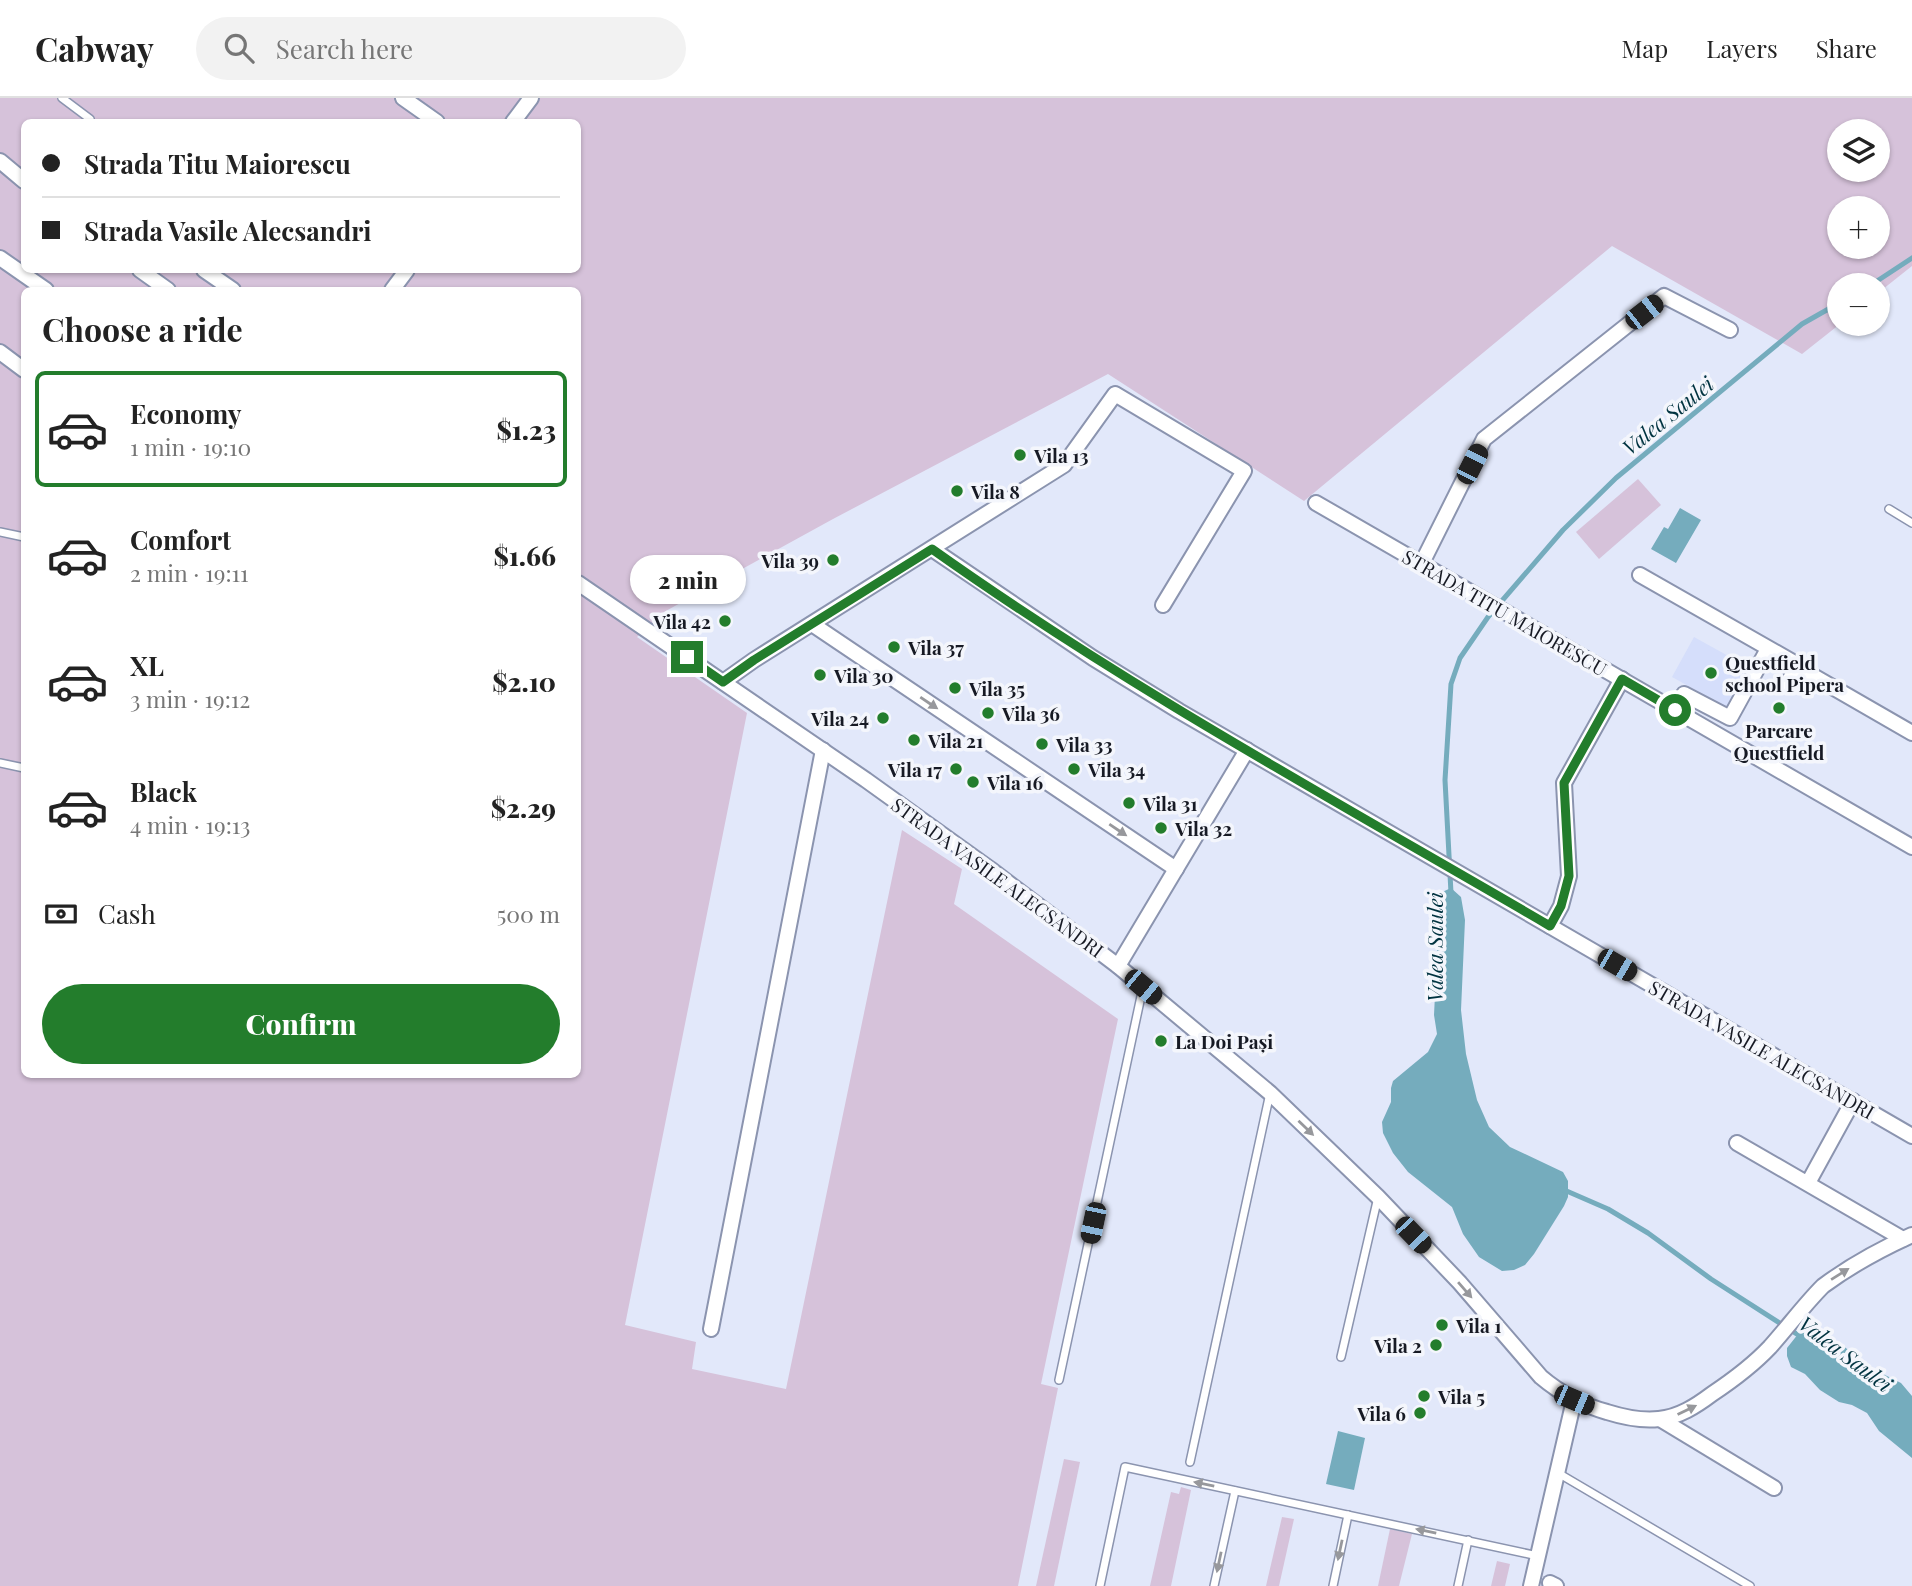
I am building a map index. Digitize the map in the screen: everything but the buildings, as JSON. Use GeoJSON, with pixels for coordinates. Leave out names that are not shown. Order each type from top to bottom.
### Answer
{"type":"FeatureCollection","features":[{"type":"Feature","properties":{"kind":"street"},"geometry":{"type":"LineString","coordinates":[[402,98],[432,119]]}},
{"type":"Feature","properties":{"kind":"street"},"geometry":{"type":"LineString","coordinates":[[515,119],[531,98]]}},
{"type":"Feature","properties":{"kind":"street"},"geometry":{"type":"LineString","coordinates":[[0,161],[21,178]]}},
{"type":"Feature","properties":{"kind":"street"},"geometry":{"type":"LineString","coordinates":[[0,258],[21,273]]}},
{"type":"Feature","properties":{"kind":"street"},"geometry":{"type":"LineString","coordinates":[[22,273],[42,287]]}},
{"type":"Feature","properties":{"kind":"street"},"geometry":{"type":"LineString","coordinates":[[144,273],[164,287]]}},
{"type":"Feature","properties":{"kind":"street"},"geometry":{"type":"LineString","coordinates":[[208,273],[229,287]]}},
{"type":"Feature","properties":{"kind":"street"},"geometry":{"type":"LineString","coordinates":[[393,287],[405,273]]}},
{"type":"Feature","properties":{"kind":"street"},"geometry":{"type":"LineString","coordinates":[[1422,563],[1484,439],[1664,296],[1730,330]]}},
{"type":"Feature","properties":{"kind":"street"},"geometry":{"type":"LineString","coordinates":[[0,352],[21,368]]}},
{"type":"Feature","properties":{"kind":"street"},"geometry":{"type":"LineString","coordinates":[[723,682],[1064,466],[1115,394],[1244,471],[1163,606]]}},
{"type":"Feature","properties":{"kind":"street","name":"STRADA TITU MAIORESCU"},"geometry":{"type":"LineString","coordinates":[[1316,503],[1912,847]]}},
{"type":"Feature","properties":{"kind":"street","name":"STRADA VASILE ALECSANDRI"},"geometry":{"type":"LineString","coordinates":[[932,549],[1094,658],[1179,710],[1912,1136]]}},
{"type":"Feature","properties":{"kind":"street"},"geometry":{"type":"LineString","coordinates":[[1640,575],[1798,665],[1787,684]]}},
{"type":"Feature","properties":{"kind":"street","name":"STRADA VASILE ALECSANDRI"},"geometry":{"type":"LineString","coordinates":[[581,585],[823,750],[990,869],[1118,966],[1270,1093],[1378,1197],[1460,1283],[1541,1377],[1574,1400],[1620,1416],[1643,1420],[1678,1415],[1728,1383],[1760,1357],[1816,1292],[1834,1278],[1908,1237]]}},
{"type":"Feature","properties":{"kind":"street"},"geometry":{"type":"LineString","coordinates":[[812,624],[1176,869]]}},
{"type":"Feature","properties":{"kind":"street"},"geometry":{"type":"LineString","coordinates":[[1675,710],[1684,694],[1730,718],[1768,649]]}},
{"type":"Feature","properties":{"kind":"street"},"geometry":{"type":"LineString","coordinates":[[1808,673],[1912,733]]}},
{"type":"Feature","properties":{"kind":"street"},"geometry":{"type":"LineString","coordinates":[[1550,926],[1561,906],[1569,876],[1564,783],[1622,679]]}},
{"type":"Feature","properties":{"kind":"street"},"geometry":{"type":"LineString","coordinates":[[710,1329],[823,750]]}},
{"type":"Feature","properties":{"kind":"street"},"geometry":{"type":"LineString","coordinates":[[1118,966],[1247,750]]}},
{"type":"Feature","properties":{"kind":"street"},"geometry":{"type":"LineString","coordinates":[[1808,1183],[1853,1101]]}},
{"type":"Feature","properties":{"kind":"street"},"geometry":{"type":"LineString","coordinates":[[1737,1143],[1908,1237]]}},
{"type":"Feature","properties":{"kind":"street"},"geometry":{"type":"LineString","coordinates":[[1531,1586],[1574,1400]]}},
{"type":"Feature","properties":{"kind":"street"},"geometry":{"type":"LineString","coordinates":[[1660,1419],[1774,1488]]}},
{"type":"Feature","properties":{"kind":"lane"},"geometry":{"type":"LineString","coordinates":[[62,98],[90,119]]}},
{"type":"Feature","properties":{"kind":"lane"},"geometry":{"type":"LineString","coordinates":[[1889,509],[1912,523]]}},
{"type":"Feature","properties":{"kind":"lane"},"geometry":{"type":"LineString","coordinates":[[0,532],[21,536]]}},
{"type":"Feature","properties":{"kind":"lane"},"geometry":{"type":"LineString","coordinates":[[0,763],[21,767]]}},
{"type":"Feature","properties":{"kind":"lane"},"geometry":{"type":"LineString","coordinates":[[1059,1380],[1143,987]]}},
{"type":"Feature","properties":{"kind":"lane"},"geometry":{"type":"LineString","coordinates":[[1190,1462],[1270,1093]]}},
{"type":"Feature","properties":{"kind":"lane"},"geometry":{"type":"LineString","coordinates":[[1341,1357],[1378,1197]]}},
{"type":"Feature","properties":{"kind":"lane"},"geometry":{"type":"LineString","coordinates":[[1100,1586],[1125,1467],[1538,1556]]}},
{"type":"Feature","properties":{"kind":"lane"},"geometry":{"type":"LineString","coordinates":[[1557,1473],[1750,1586]]}},
{"type":"Feature","properties":{"kind":"lane"},"geometry":{"type":"LineString","coordinates":[[1214,1586],[1235,1490]]}},
{"type":"Feature","properties":{"kind":"lane"},"geometry":{"type":"LineString","coordinates":[[1333,1586],[1348,1515]]}},
{"type":"Feature","properties":{"kind":"lane"},"geometry":{"type":"LineString","coordinates":[[1458,1586],[1468,1540]]}},
{"type":"Feature","properties":{"kind":"shaded area"},"geometry":{"type":"Polygon","coordinates":[[[0,98],[1912,98],[1912,266],[1890,283],[1890,273],[1827,273],[1827,334],[1802,354],[1612,246],[1304,501],[1108,374],[833,519],[664,612],[637,637],[747,713],[625,1325],[696,1342],[692,1369],[786,1389],[902,830],[962,869],[954,904],[1118,1019],[1041,1384],[1058,1388],[1018,1586],[0,1586],[0,98]]]}},
{"type":"Feature","properties":{"kind":"shaded area"},"geometry":{"type":"Polygon","coordinates":[[[1638,479],[1661,505],[1599,559],[1576,532],[1638,479]]]}},
{"type":"Feature","properties":{"kind":"shaded area","name":"Questfield school Pipera"},"geometry":{"type":"Polygon","coordinates":[[[1694,637],[1750,668],[1728,708],[1672,677],[1694,637]]]}},
{"type":"Feature","properties":{"kind":"shaded area"},"geometry":{"type":"Polygon","coordinates":[[[1064,1459],[1080,1462],[1054,1586],[1036,1586],[1064,1459]]]}},
{"type":"Feature","properties":{"kind":"shaded area"},"geometry":{"type":"Polygon","coordinates":[[[1181,1487],[1191,1490],[1171,1586],[1150,1586],[1171,1492],[1179,1494],[1181,1487]]]}},
{"type":"Feature","properties":{"kind":"shaded area"},"geometry":{"type":"Polygon","coordinates":[[[1282,1517],[1294,1519],[1279,1586],[1266,1586],[1282,1517]]]}},
{"type":"Feature","properties":{"kind":"shaded area"},"geometry":{"type":"Polygon","coordinates":[[[1390,1529],[1412,1534],[1399,1586],[1378,1586],[1390,1529]]]}},
{"type":"Feature","properties":{"kind":"shaded area"},"geometry":{"type":"Polygon","coordinates":[[[1497,1561],[1510,1564],[1505,1586],[1491,1586],[1497,1561]]]}},
{"type":"Feature","properties":{"kind":"water"},"geometry":{"type":"Polygon","coordinates":[[[1680,508],[1701,520],[1676,563],[1651,549],[1664,527],[1668,529],[1680,508]]]}},
{"type":"Feature","properties":{"kind":"water"},"geometry":{"type":"Polygon","coordinates":[[[1451,888],[1461,897],[1465,920],[1461,1010],[1466,1054],[1477,1100],[1489,1127],[1510,1147],[1563,1172],[1568,1181],[1568,1197],[1564,1206],[1534,1254],[1525,1265],[1514,1270],[1502,1271],[1479,1257],[1463,1234],[1452,1207],[1408,1172],[1393,1153],[1383,1133],[1382,1122],[1391,1102],[1393,1081],[1428,1052],[1437,1034],[1434,1015],[1440,893],[1451,888]]]}},
{"type":"Feature","properties":{"kind":"water"},"geometry":{"type":"Polygon","coordinates":[[[1806,1324],[1820,1329],[1877,1371],[1901,1383],[1912,1396],[1912,1458],[1879,1431],[1867,1413],[1839,1402],[1820,1390],[1805,1374],[1791,1367],[1787,1348],[1806,1324]]]}},
{"type":"Feature","properties":{"kind":"water"},"geometry":{"type":"Polygon","coordinates":[[[1338,1431],[1365,1438],[1354,1490],[1326,1484],[1338,1431]]]}},
{"type":"Feature","properties":{"kind":"waterway","name":"Valea Saulei"},"geometry":{"type":"LineString","coordinates":[[1889,273],[1912,258]]}},
{"type":"Feature","properties":{"kind":"waterway","name":"Valea Saulei"},"geometry":{"type":"LineString","coordinates":[[1451,893],[1445,780],[1451,684],[1460,658],[1488,617],[1563,530],[1616,478],[1802,324],[1827,310]]}},
{"type":"Feature","properties":{"kind":"waterway","name":"Valea Saulei"},"geometry":{"type":"LineString","coordinates":[[1562,1189],[1608,1209],[1648,1233],[1711,1279],[1803,1338]]}},
{"type":"Feature","properties":{"kind":"place","name":"Vila 13"},"geometry":{"type":"Point","coordinates":[1020,455]}},
{"type":"Feature","properties":{"kind":"place","name":"Vila 8"},"geometry":{"type":"Point","coordinates":[957,491]}},
{"type":"Feature","properties":{"kind":"place","name":"Vila 39"},"geometry":{"type":"Point","coordinates":[833,560]}},
{"type":"Feature","properties":{"kind":"place","name":"Vila 42"},"geometry":{"type":"Point","coordinates":[725,621]}},
{"type":"Feature","properties":{"kind":"place","name":"Vila 37"},"geometry":{"type":"Point","coordinates":[894,647]}},
{"type":"Feature","properties":{"kind":"place","name":"Questfield school Pipera"},"geometry":{"type":"Point","coordinates":[1711,673]}},
{"type":"Feature","properties":{"kind":"place","name":"Vila 30"},"geometry":{"type":"Point","coordinates":[820,675]}},
{"type":"Feature","properties":{"kind":"place","name":"Vila 35"},"geometry":{"type":"Point","coordinates":[955,688]}},
{"type":"Feature","properties":{"kind":"place","name":"Parcare Questfield"},"geometry":{"type":"Point","coordinates":[1779,708]}},
{"type":"Feature","properties":{"kind":"place","name":"Vila 36"},"geometry":{"type":"Point","coordinates":[988,713]}},
{"type":"Feature","properties":{"kind":"place","name":"Vila 24"},"geometry":{"type":"Point","coordinates":[883,718]}},
{"type":"Feature","properties":{"kind":"place","name":"Vila 21"},"geometry":{"type":"Point","coordinates":[914,740]}},
{"type":"Feature","properties":{"kind":"place","name":"Vila 33"},"geometry":{"type":"Point","coordinates":[1042,744]}},
{"type":"Feature","properties":{"kind":"place","name":"Vila 17"},"geometry":{"type":"Point","coordinates":[956,769]}},
{"type":"Feature","properties":{"kind":"place","name":"Vila 34"},"geometry":{"type":"Point","coordinates":[1074,769]}},
{"type":"Feature","properties":{"kind":"place","name":"Vila 16"},"geometry":{"type":"Point","coordinates":[973,782]}},
{"type":"Feature","properties":{"kind":"place","name":"Vila 31"},"geometry":{"type":"Point","coordinates":[1129,803]}},
{"type":"Feature","properties":{"kind":"place","name":"Vila 32"},"geometry":{"type":"Point","coordinates":[1161,828]}},
{"type":"Feature","properties":{"kind":"place","name":"La Doi Pași"},"geometry":{"type":"Point","coordinates":[1161,1041]}},
{"type":"Feature","properties":{"kind":"place","name":"Vila 1"},"geometry":{"type":"Point","coordinates":[1442,1325]}},
{"type":"Feature","properties":{"kind":"place","name":"Vila 2"},"geometry":{"type":"Point","coordinates":[1436,1345]}},
{"type":"Feature","properties":{"kind":"place","name":"Vila 5"},"geometry":{"type":"Point","coordinates":[1424,1396]}},
{"type":"Feature","properties":{"kind":"place","name":"Vila 6"},"geometry":{"type":"Point","coordinates":[1420,1413]}},
{"type":"Feature","properties":{"kind":"route"},"geometry":{"type":"LineString","coordinates":[[687,657],[723,682],[733,673],[932,549],[1094,658],[1179,710],[1550,926],[1561,906],[1569,876],[1564,783],[1622,679],[1675,710]]}}]}
